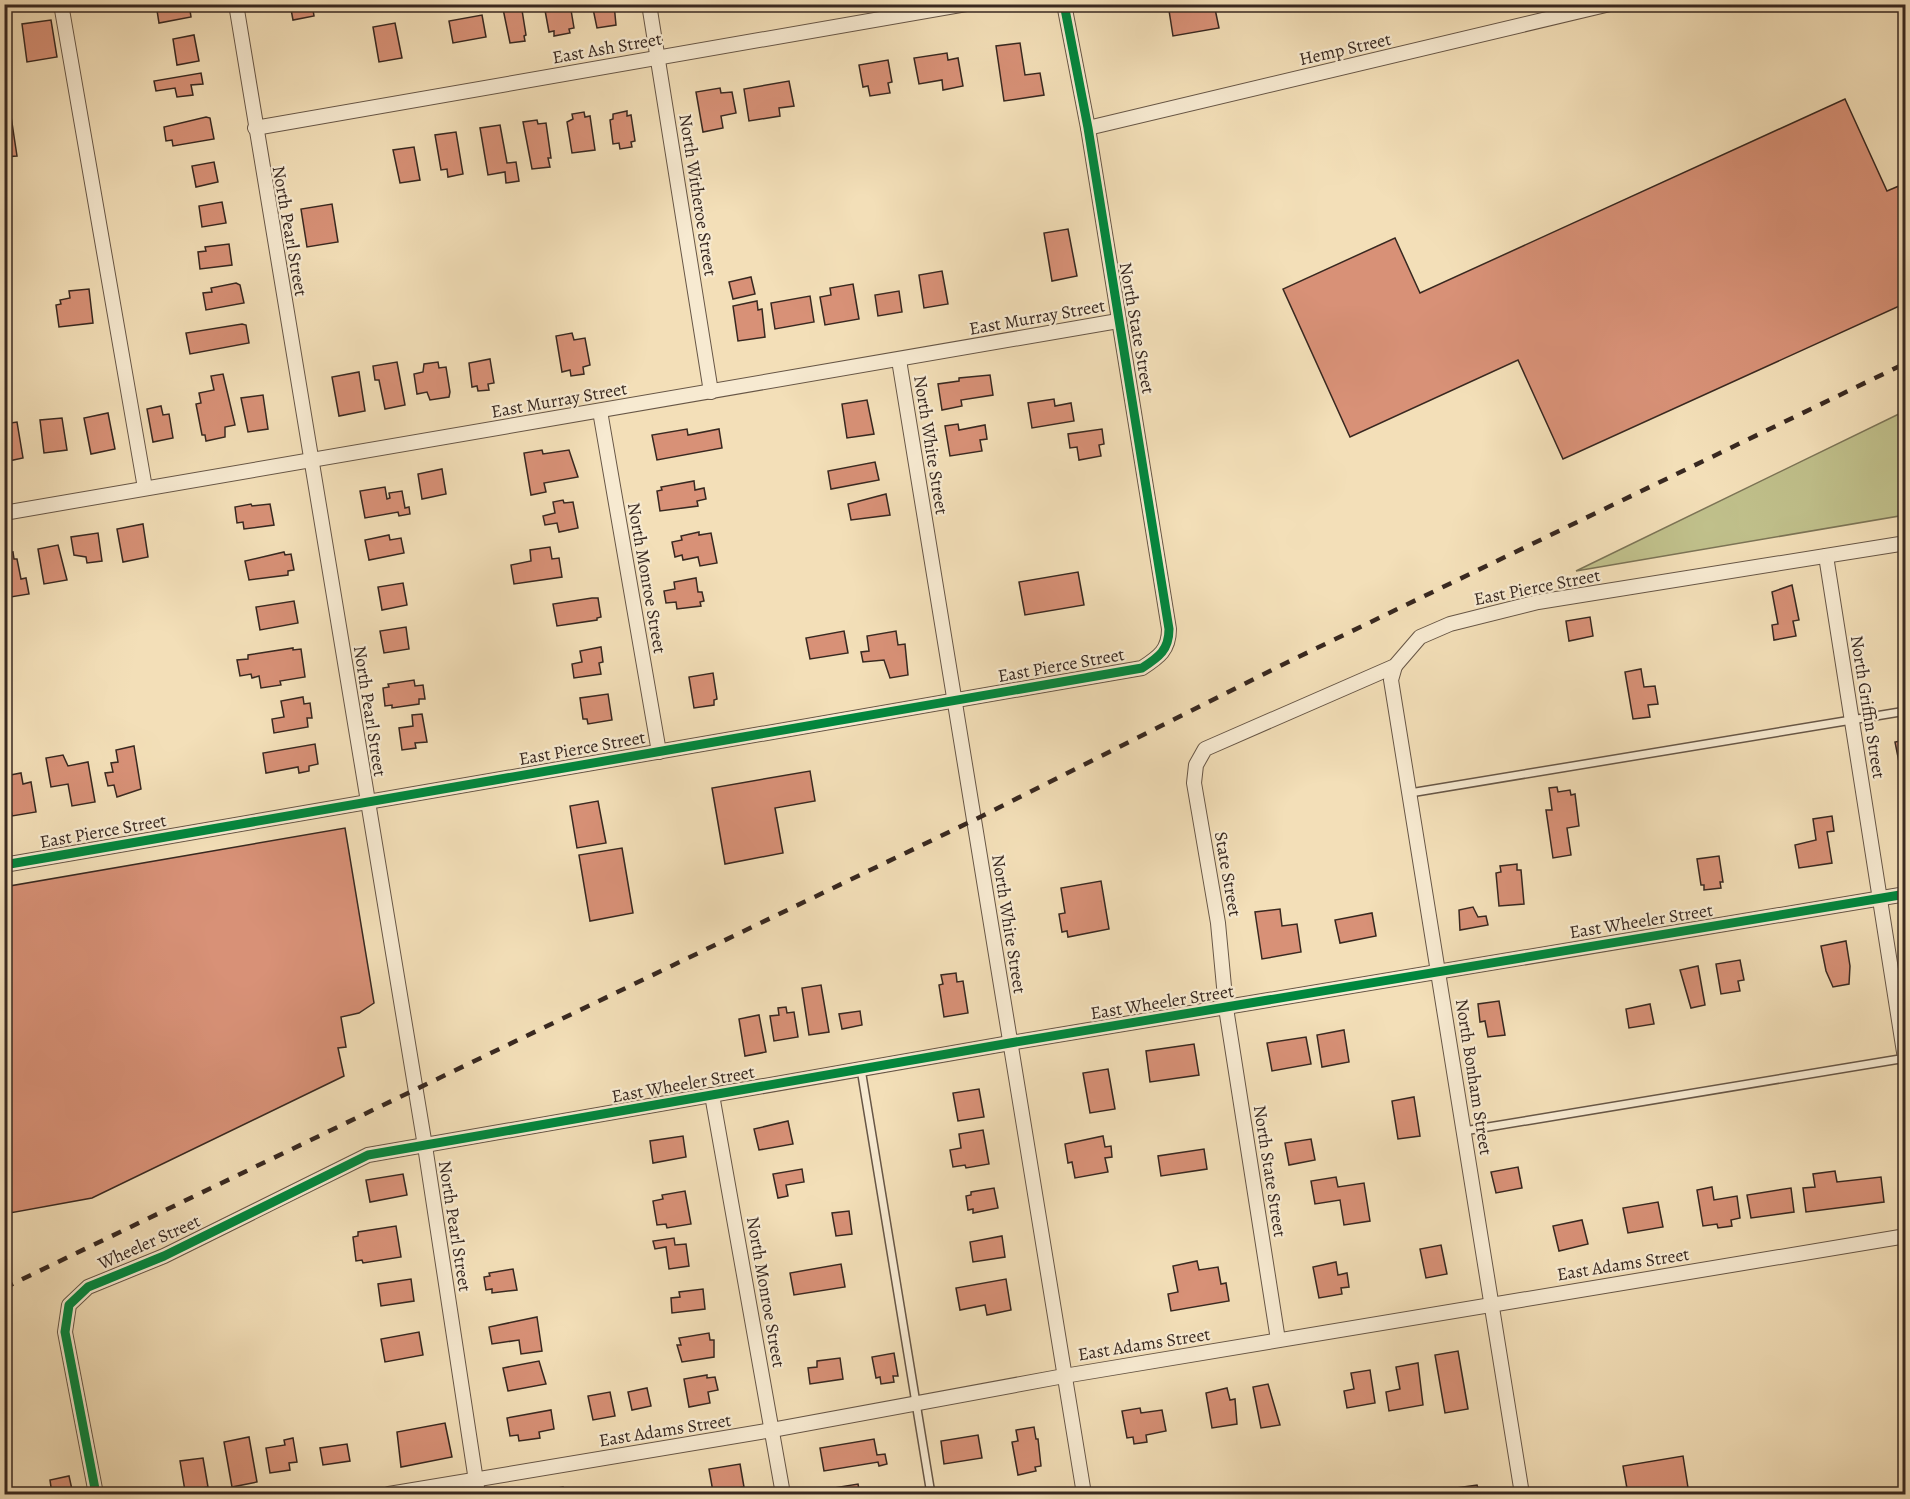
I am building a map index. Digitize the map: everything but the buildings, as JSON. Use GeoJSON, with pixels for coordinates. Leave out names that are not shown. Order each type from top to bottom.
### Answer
{"type":"FeatureCollection","features":[{"type":"Feature","properties":{"kind":"street"},"geometry":{"type":"LineString","coordinates":[[61,4],[145,488]]}},
{"type":"Feature","properties":{"kind":"street","name":"North Pearl Street"},"geometry":{"type":"LineString","coordinates":[[236,4],[366,801],[425,1146],[478,1494]]}},
{"type":"Feature","properties":{"kind":"street","name":"North Witheroe Street"},"geometry":{"type":"LineString","coordinates":[[649,4],[711,392]]}},
{"type":"Feature","properties":{"kind":"street","name":"East Ash Street"},"geometry":{"type":"LineString","coordinates":[[255,128],[966,4]]}},
{"type":"Feature","properties":{"kind":"street","name":"North State Street"},"geometry":{"type":"LineString","coordinates":[[1064,4],[1088,128],[1169,629],[1167,645],[1161,656]]}},
{"type":"Feature","properties":{"kind":"street","name":"Hemp Street"},"geometry":{"type":"LineString","coordinates":[[1088,128],[1607,5]]}},
{"type":"Feature","properties":{"kind":"street","name":"East Murray Street"},"geometry":{"type":"LineString","coordinates":[[4,513],[1118,321]]}},
{"type":"Feature","properties":{"kind":"street","name":"North White Street"},"geometry":{"type":"LineString","coordinates":[[898,360],[1084,1494]]}},
{"type":"Feature","properties":{"kind":"street","name":"North Monroe Street"},"geometry":{"type":"LineString","coordinates":[[600,411],[659,752]]}},
{"type":"Feature","properties":{"kind":"street","name":"East Pierce Street"},"geometry":{"type":"LineString","coordinates":[[1205,749],[1395,666],[1420,637],[1450,624],[1549,600],[1905,543]]}},
{"type":"Feature","properties":{"kind":"street","name":"North Griffin Street"},"geometry":{"type":"LineString","coordinates":[[1826,556],[1905,1060]]}},
{"type":"Feature","properties":{"kind":"street","name":"East Pierce Street"},"geometry":{"type":"LineString","coordinates":[[4,865],[1142,668],[1161,656]]}},
{"type":"Feature","properties":{"kind":"street","name":"North Bonham Street"},"geometry":{"type":"LineString","coordinates":[[1395,666],[1391,680],[1440,971],[1522,1494]]}},
{"type":"Feature","properties":{"kind":"street","name":"State Street"},"geometry":{"type":"LineString","coordinates":[[1205,749],[1196,765],[1194,783],[1222,952],[1226,1008]]}},
{"type":"Feature","properties":{"kind":"street","name":"East Wheeler Street"},"geometry":{"type":"LineString","coordinates":[[425,1146],[1010,1043],[1905,894]]}},
{"type":"Feature","properties":{"kind":"street","name":"North State Street"},"geometry":{"type":"LineString","coordinates":[[1226,1008],[1278,1340]]}},
{"type":"Feature","properties":{"kind":"street","name":"North Monroe Street"},"geometry":{"type":"LineString","coordinates":[[712,1095],[783,1494]]}},
{"type":"Feature","properties":{"kind":"street","name":"Wheeler Street"},"geometry":{"type":"LineString","coordinates":[[96,1494],[65,1332],[66,1314],[73,1299],[88,1287],[164,1256],[349,1162],[368,1155],[425,1146]]}},
{"type":"Feature","properties":{"kind":"street","name":"East Adams Street"},"geometry":{"type":"LineString","coordinates":[[389,1494],[772,1430],[1064,1376],[1905,1236]]}},
{"type":"Feature","properties":{"kind":"lane"},"geometry":{"type":"LineString","coordinates":[[1410,793],[1905,711]]}},
{"type":"Feature","properties":{"kind":"lane"},"geometry":{"type":"LineString","coordinates":[[1464,1131],[1905,1060]]}},
{"type":"Feature","properties":{"kind":"lane"},"geometry":{"type":"LineString","coordinates":[[861,1069],[930,1494]]}},
{"type":"Feature","properties":{"kind":"green space"},"geometry":{"type":"Polygon","coordinates":[[[1905,411],[1905,515],[1576,571],[1905,411]]]}},
{"type":"Feature","properties":{"kind":"railway"},"geometry":{"type":"LineString","coordinates":[[4,1288],[974,820],[1288,662],[1906,363]]}},
{"type":"Feature","properties":{"kind":"cycle path"},"geometry":{"type":"LineString","coordinates":[[4,865],[1142,668],[1153,660],[1165,648],[1169,629],[1088,128],[1064,4]]}},
{"type":"Feature","properties":{"kind":"cycle path"},"geometry":{"type":"LineString","coordinates":[[96,1494],[65,1332],[69,1305],[88,1287],[164,1256],[368,1155],[1010,1043],[1906,894]]}}]}
